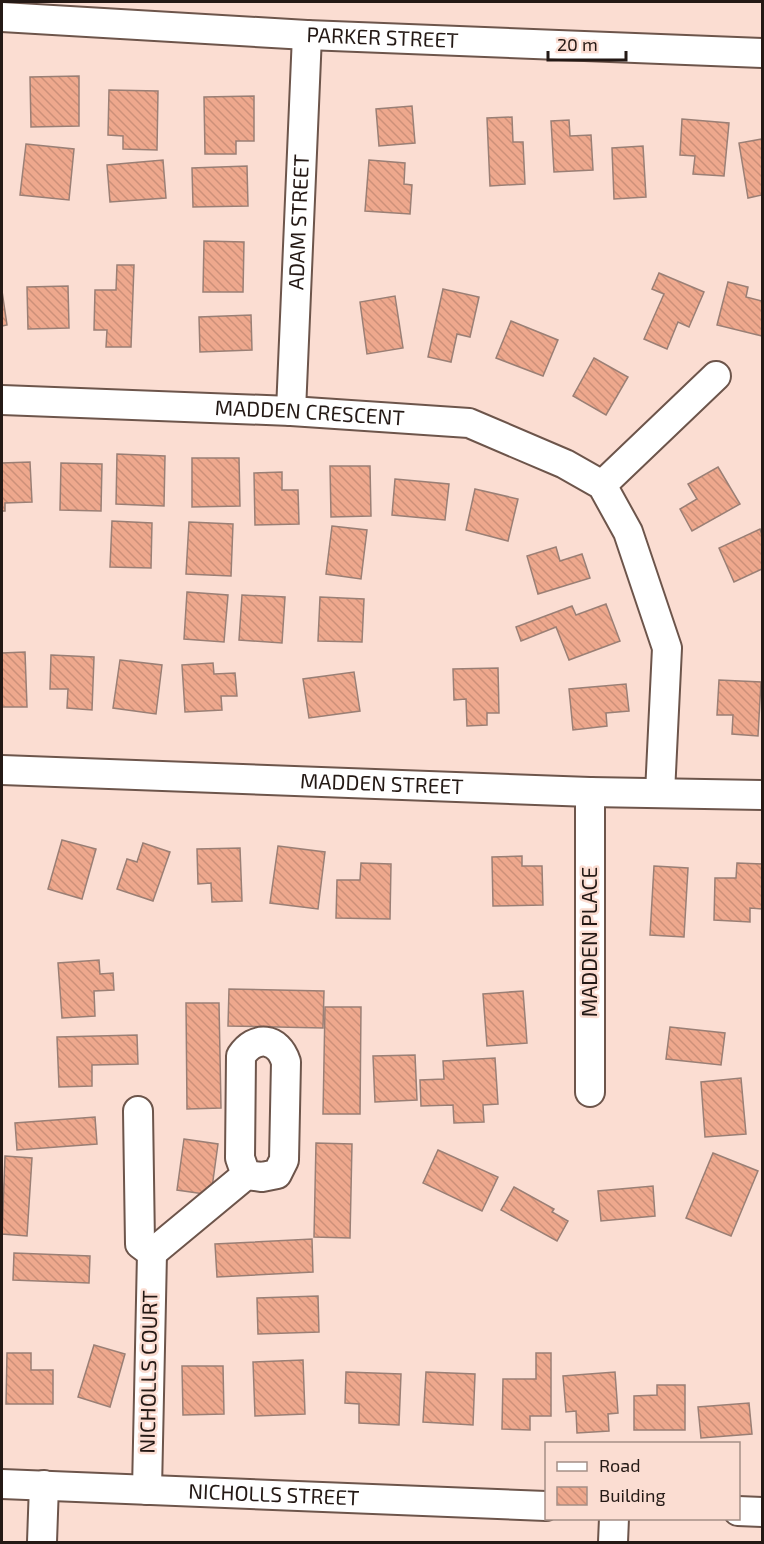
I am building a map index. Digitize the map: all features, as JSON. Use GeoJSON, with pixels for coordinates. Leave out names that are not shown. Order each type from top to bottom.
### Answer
{"type":"FeatureCollection","features":[{"type":"Feature","properties":{"kind":"street","name":"PARKER STREET"},"geometry":{"type":"LineString","coordinates":[[2,17],[307,34],[762,53]]}},
{"type":"Feature","properties":{"kind":"street","name":"ADAM STREET"},"geometry":{"type":"LineString","coordinates":[[291,411],[307,34]]}},
{"type":"Feature","properties":{"kind":"street"},"geometry":{"type":"LineString","coordinates":[[660,793],[667,648],[628,532],[602,485],[716,376]]}},
{"type":"Feature","properties":{"kind":"street","name":"MADDEN CRESCENT"},"geometry":{"type":"LineString","coordinates":[[2,400],[291,411],[469,423],[565,464],[602,485]]}},
{"type":"Feature","properties":{"kind":"street","name":"MADDEN STREET"},"geometry":{"type":"LineString","coordinates":[[2,770],[590,792],[762,795]]}},
{"type":"Feature","properties":{"kind":"street","name":"MADDEN PLACE"},"geometry":{"type":"LineString","coordinates":[[590,792],[590,1092]]}},
{"type":"Feature","properties":{"kind":"street","name":"NICHOLLS COURT"},"geometry":{"type":"LineString","coordinates":[[138,1111],[140,1244],[152,1253],[147,1490]]}},
{"type":"Feature","properties":{"kind":"street"},"geometry":{"type":"LineString","coordinates":[[152,1253],[246,1175]]}},
{"type":"Feature","properties":{"kind":"street","name":"NICHOLLS STREET"},"geometry":{"type":"LineString","coordinates":[[2,1484],[545,1506]]}},
{"type":"Feature","properties":{"kind":"street"},"geometry":{"type":"LineString","coordinates":[[42,1542],[44,1485]]}},
{"type":"Feature","properties":{"kind":"street"},"geometry":{"type":"LineString","coordinates":[[740,1511],[762,1512]]}},
{"type":"Feature","properties":{"kind":"street"},"geometry":{"type":"LineString","coordinates":[[613,1542],[614,1520]]}},
{"type":"Feature","properties":{"kind":"building"},"geometry":{"type":"Polygon","coordinates":[[[79,76],[79,126],[31,127],[30,77],[79,76]]]}},
{"type":"Feature","properties":{"kind":"building"},"geometry":{"type":"Polygon","coordinates":[[[109,90],[158,91],[157,150],[123,149],[123,136],[108,135],[109,90]]]}},
{"type":"Feature","properties":{"kind":"building"},"geometry":{"type":"Polygon","coordinates":[[[254,96],[254,141],[236,141],[236,154],[205,154],[204,97],[254,96]]]}},
{"type":"Feature","properties":{"kind":"building"},"geometry":{"type":"Polygon","coordinates":[[[412,106],[415,143],[379,146],[376,109],[412,106]]]}},
{"type":"Feature","properties":{"kind":"building"},"geometry":{"type":"Polygon","coordinates":[[[512,117],[513,142],[523,142],[525,184],[490,186],[487,118],[512,117]]]}},
{"type":"Feature","properties":{"kind":"building"},"geometry":{"type":"Polygon","coordinates":[[[682,119],[729,123],[724,176],[693,174],[695,156],[680,155],[682,119]]]}},
{"type":"Feature","properties":{"kind":"building"},"geometry":{"type":"Polygon","coordinates":[[[569,120],[570,136],[591,135],[593,170],[554,172],[551,121],[569,120]]]}},
{"type":"Feature","properties":{"kind":"building"},"geometry":{"type":"Polygon","coordinates":[[[762,139],[762,195],[748,198],[739,143],[762,139]]]}},
{"type":"Feature","properties":{"kind":"building"},"geometry":{"type":"Polygon","coordinates":[[[26,144],[74,149],[69,200],[20,195],[26,144]]]}},
{"type":"Feature","properties":{"kind":"building"},"geometry":{"type":"Polygon","coordinates":[[[643,146],[646,197],[614,199],[612,148],[643,146]]]}},
{"type":"Feature","properties":{"kind":"building"},"geometry":{"type":"Polygon","coordinates":[[[163,160],[166,198],[110,202],[107,165],[163,160]]]}},
{"type":"Feature","properties":{"kind":"building"},"geometry":{"type":"Polygon","coordinates":[[[369,160],[405,163],[404,184],[412,185],[410,214],[365,211],[369,160]]]}},
{"type":"Feature","properties":{"kind":"building"},"geometry":{"type":"Polygon","coordinates":[[[247,166],[248,206],[193,207],[192,168],[247,166]]]}},
{"type":"Feature","properties":{"kind":"building"},"geometry":{"type":"Polygon","coordinates":[[[204,241],[244,242],[243,292],[203,292],[204,241]]]}},
{"type":"Feature","properties":{"kind":"building"},"geometry":{"type":"Polygon","coordinates":[[[117,265],[134,265],[131,347],[106,347],[107,330],[94,330],[95,290],[116,290],[117,265]]]}},
{"type":"Feature","properties":{"kind":"building"},"geometry":{"type":"Polygon","coordinates":[[[659,273],[704,292],[689,327],[678,322],[667,349],[644,339],[664,294],[652,289],[659,273]]]}},
{"type":"Feature","properties":{"kind":"building"},"geometry":{"type":"Polygon","coordinates":[[[728,282],[748,287],[746,297],[762,301],[762,336],[717,325],[728,282]]]}},
{"type":"Feature","properties":{"kind":"building"},"geometry":{"type":"Polygon","coordinates":[[[68,286],[69,328],[28,329],[27,287],[68,286]]]}},
{"type":"Feature","properties":{"kind":"building"},"geometry":{"type":"Polygon","coordinates":[[[443,289],[479,297],[470,337],[457,334],[451,362],[428,357],[443,289]]]}},
{"type":"Feature","properties":{"kind":"building"},"geometry":{"type":"Polygon","coordinates":[[[2,291],[7,325],[2,326],[2,291]]]}},
{"type":"Feature","properties":{"kind":"building"},"geometry":{"type":"Polygon","coordinates":[[[395,296],[403,348],[367,354],[360,302],[395,296]]]}},
{"type":"Feature","properties":{"kind":"building"},"geometry":{"type":"Polygon","coordinates":[[[251,315],[252,350],[200,352],[199,317],[251,315]]]}},
{"type":"Feature","properties":{"kind":"building"},"geometry":{"type":"Polygon","coordinates":[[[511,321],[558,340],[543,376],[496,358],[511,321]]]}},
{"type":"Feature","properties":{"kind":"building"},"geometry":{"type":"Polygon","coordinates":[[[594,358],[628,377],[606,415],[573,396],[594,358]]]}},
{"type":"Feature","properties":{"kind":"building"},"geometry":{"type":"Polygon","coordinates":[[[117,454],[165,456],[164,506],[116,504],[117,454]]]}},
{"type":"Feature","properties":{"kind":"building"},"geometry":{"type":"Polygon","coordinates":[[[192,458],[239,458],[240,506],[192,507],[192,458]]]}},
{"type":"Feature","properties":{"kind":"building"},"geometry":{"type":"Polygon","coordinates":[[[30,462],[32,502],[5,503],[5,511],[2,511],[2,463],[30,462]]]}},
{"type":"Feature","properties":{"kind":"building"},"geometry":{"type":"Polygon","coordinates":[[[61,463],[102,464],[101,511],[60,510],[61,463]]]}},
{"type":"Feature","properties":{"kind":"building"},"geometry":{"type":"Polygon","coordinates":[[[330,466],[370,466],[371,516],[331,517],[330,466]]]}},
{"type":"Feature","properties":{"kind":"building"},"geometry":{"type":"Polygon","coordinates":[[[718,467],[740,504],[692,531],[680,509],[697,499],[688,484],[718,467]]]}},
{"type":"Feature","properties":{"kind":"building"},"geometry":{"type":"Polygon","coordinates":[[[282,472],[282,490],[298,490],[299,524],[255,525],[254,473],[282,472]]]}},
{"type":"Feature","properties":{"kind":"building"},"geometry":{"type":"Polygon","coordinates":[[[395,479],[449,484],[445,520],[392,515],[395,479]]]}},
{"type":"Feature","properties":{"kind":"building"},"geometry":{"type":"Polygon","coordinates":[[[475,489],[518,499],[508,541],[466,530],[475,489]]]}},
{"type":"Feature","properties":{"kind":"building"},"geometry":{"type":"Polygon","coordinates":[[[112,521],[152,523],[151,568],[110,567],[112,521]]]}},
{"type":"Feature","properties":{"kind":"building"},"geometry":{"type":"Polygon","coordinates":[[[189,522],[233,524],[231,576],[186,574],[189,522]]]}},
{"type":"Feature","properties":{"kind":"building"},"geometry":{"type":"Polygon","coordinates":[[[332,526],[367,530],[361,579],[326,574],[332,526]]]}},
{"type":"Feature","properties":{"kind":"building"},"geometry":{"type":"Polygon","coordinates":[[[760,529],[762,569],[734,582],[719,548],[760,529]]]}},
{"type":"Feature","properties":{"kind":"building"},"geometry":{"type":"Polygon","coordinates":[[[556,547],[560,561],[582,554],[590,578],[538,594],[527,556],[556,547]]]}},
{"type":"Feature","properties":{"kind":"building"},"geometry":{"type":"Polygon","coordinates":[[[187,592],[228,595],[224,642],[184,639],[187,592]]]}},
{"type":"Feature","properties":{"kind":"building"},"geometry":{"type":"Polygon","coordinates":[[[242,595],[285,597],[282,643],[239,640],[242,595]]]}},
{"type":"Feature","properties":{"kind":"building"},"geometry":{"type":"Polygon","coordinates":[[[320,597],[364,599],[362,642],[318,641],[320,597]]]}},
{"type":"Feature","properties":{"kind":"building"},"geometry":{"type":"Polygon","coordinates":[[[606,604],[620,641],[569,660],[556,627],[521,641],[516,627],[572,606],[576,615],[606,604]]]}},
{"type":"Feature","properties":{"kind":"building"},"geometry":{"type":"Polygon","coordinates":[[[25,652],[27,707],[2,707],[2,653],[25,652]]]}},
{"type":"Feature","properties":{"kind":"building"},"geometry":{"type":"Polygon","coordinates":[[[51,655],[94,657],[92,710],[67,708],[68,689],[50,689],[51,655]]]}},
{"type":"Feature","properties":{"kind":"building"},"geometry":{"type":"Polygon","coordinates":[[[120,660],[162,665],[156,714],[113,708],[120,660]]]}},
{"type":"Feature","properties":{"kind":"building"},"geometry":{"type":"Polygon","coordinates":[[[213,663],[214,674],[235,673],[237,696],[221,696],[222,710],[185,712],[182,665],[213,663]]]}},
{"type":"Feature","properties":{"kind":"building"},"geometry":{"type":"Polygon","coordinates":[[[498,668],[499,713],[487,713],[487,725],[467,726],[466,699],[454,700],[453,669],[498,668]]]}},
{"type":"Feature","properties":{"kind":"building"},"geometry":{"type":"Polygon","coordinates":[[[354,672],[360,711],[309,718],[303,679],[354,672]]]}},
{"type":"Feature","properties":{"kind":"building"},"geometry":{"type":"Polygon","coordinates":[[[719,680],[761,682],[758,736],[732,734],[733,715],[717,715],[719,680]]]}},
{"type":"Feature","properties":{"kind":"building"},"geometry":{"type":"Polygon","coordinates":[[[626,684],[629,711],[606,713],[607,726],[573,730],[569,689],[626,684]]]}},
{"type":"Feature","properties":{"kind":"building"},"geometry":{"type":"Polygon","coordinates":[[[62,840],[96,849],[82,899],[48,889],[62,840]]]}},
{"type":"Feature","properties":{"kind":"building"},"geometry":{"type":"Polygon","coordinates":[[[143,843],[170,852],[153,901],[117,889],[127,859],[137,862],[143,843]]]}},
{"type":"Feature","properties":{"kind":"building"},"geometry":{"type":"Polygon","coordinates":[[[278,846],[325,852],[318,909],[270,903],[278,846]]]}},
{"type":"Feature","properties":{"kind":"building"},"geometry":{"type":"Polygon","coordinates":[[[240,848],[242,901],[212,902],[211,883],[198,884],[197,849],[240,848]]]}},
{"type":"Feature","properties":{"kind":"building"},"geometry":{"type":"Polygon","coordinates":[[[522,856],[522,866],[542,866],[543,905],[493,906],[492,857],[522,856]]]}},
{"type":"Feature","properties":{"kind":"building"},"geometry":{"type":"Polygon","coordinates":[[[361,863],[391,864],[390,919],[336,918],[337,880],[360,880],[361,863]]]}},
{"type":"Feature","properties":{"kind":"building"},"geometry":{"type":"Polygon","coordinates":[[[737,863],[762,864],[762,909],[750,908],[750,922],[714,920],[715,878],[736,878],[737,863]]]}},
{"type":"Feature","properties":{"kind":"building"},"geometry":{"type":"Polygon","coordinates":[[[654,866],[688,868],[684,937],[650,935],[654,866]]]}},
{"type":"Feature","properties":{"kind":"building"},"geometry":{"type":"Polygon","coordinates":[[[99,960],[100,974],[113,973],[114,990],[94,991],[95,1016],[62,1018],[58,963],[99,960]]]}},
{"type":"Feature","properties":{"kind":"building"},"geometry":{"type":"Polygon","coordinates":[[[229,989],[324,991],[323,1028],[228,1026],[229,989]]]}},
{"type":"Feature","properties":{"kind":"building"},"geometry":{"type":"Polygon","coordinates":[[[523,991],[527,1043],[487,1046],[483,994],[523,991]]]}},
{"type":"Feature","properties":{"kind":"building"},"geometry":{"type":"Polygon","coordinates":[[[186,1003],[219,1003],[221,1108],[187,1109],[186,1003]]]}},
{"type":"Feature","properties":{"kind":"building"},"geometry":{"type":"Polygon","coordinates":[[[325,1007],[361,1007],[360,1114],[323,1114],[325,1007]]]}},
{"type":"Feature","properties":{"kind":"building"},"geometry":{"type":"Polygon","coordinates":[[[670,1027],[725,1033],[721,1065],[666,1059],[670,1027]]]}},
{"type":"Feature","properties":{"kind":"building"},"geometry":{"type":"Polygon","coordinates":[[[137,1035],[138,1064],[92,1065],[92,1086],[59,1087],[57,1037],[137,1035]]]}},
{"type":"Feature","properties":{"kind":"building"},"geometry":{"type":"Polygon","coordinates":[[[415,1055],[417,1100],[375,1102],[373,1056],[415,1055]]]}},
{"type":"Feature","properties":{"kind":"building"},"geometry":{"type":"Polygon","coordinates":[[[495,1058],[498,1104],[483,1105],[484,1122],[454,1123],[453,1105],[421,1106],[420,1080],[444,1079],[443,1061],[495,1058]]]}},
{"type":"Feature","properties":{"kind":"building"},"geometry":{"type":"Polygon","coordinates":[[[741,1078],[746,1134],[705,1137],[701,1082],[741,1078]]]}},
{"type":"Feature","properties":{"kind":"building"},"geometry":{"type":"Polygon","coordinates":[[[95,1117],[97,1144],[17,1150],[15,1123],[95,1117]]]}},
{"type":"Feature","properties":{"kind":"building"},"geometry":{"type":"Polygon","coordinates":[[[184,1139],[218,1144],[211,1195],[177,1190],[184,1139]]]}},
{"type":"Feature","properties":{"kind":"building"},"geometry":{"type":"Polygon","coordinates":[[[316,1143],[352,1144],[350,1238],[314,1237],[316,1143]]]}},
{"type":"Feature","properties":{"kind":"building"},"geometry":{"type":"Polygon","coordinates":[[[438,1150],[498,1177],[482,1211],[423,1183],[438,1150]]]}},
{"type":"Feature","properties":{"kind":"building"},"geometry":{"type":"Polygon","coordinates":[[[713,1153],[758,1171],[731,1236],[686,1218],[713,1153]]]}},
{"type":"Feature","properties":{"kind":"building"},"geometry":{"type":"Polygon","coordinates":[[[5,1156],[32,1158],[27,1236],[2,1234],[5,1156]]]}},
{"type":"Feature","properties":{"kind":"building"},"geometry":{"type":"Polygon","coordinates":[[[653,1186],[655,1216],[601,1221],[598,1191],[653,1186]]]}},
{"type":"Feature","properties":{"kind":"building"},"geometry":{"type":"Polygon","coordinates":[[[514,1187],[554,1209],[552,1212],[568,1221],[557,1241],[501,1210],[514,1187]]]}},
{"type":"Feature","properties":{"kind":"building"},"geometry":{"type":"Polygon","coordinates":[[[312,1239],[313,1272],[217,1277],[215,1244],[312,1239]]]}},
{"type":"Feature","properties":{"kind":"building"},"geometry":{"type":"Polygon","coordinates":[[[14,1253],[90,1256],[89,1283],[13,1280],[14,1253]]]}},
{"type":"Feature","properties":{"kind":"building"},"geometry":{"type":"Polygon","coordinates":[[[318,1296],[319,1332],[258,1334],[257,1298],[318,1296]]]}},
{"type":"Feature","properties":{"kind":"building"},"geometry":{"type":"Polygon","coordinates":[[[94,1345],[125,1354],[110,1407],[78,1397],[94,1345]]]}},
{"type":"Feature","properties":{"kind":"building"},"geometry":{"type":"Polygon","coordinates":[[[7,1353],[31,1353],[31,1370],[53,1370],[53,1404],[6,1404],[7,1353]]]}},
{"type":"Feature","properties":{"kind":"building"},"geometry":{"type":"Polygon","coordinates":[[[536,1353],[551,1353],[551,1416],[530,1416],[530,1430],[502,1429],[503,1379],[536,1379],[536,1353]]]}},
{"type":"Feature","properties":{"kind":"building"},"geometry":{"type":"Polygon","coordinates":[[[303,1360],[305,1414],[255,1416],[253,1362],[303,1360]]]}},
{"type":"Feature","properties":{"kind":"building"},"geometry":{"type":"Polygon","coordinates":[[[182,1366],[223,1366],[224,1414],[183,1415],[182,1366]]]}},
{"type":"Feature","properties":{"kind":"building"},"geometry":{"type":"Polygon","coordinates":[[[346,1372],[401,1374],[399,1425],[359,1423],[359,1404],[345,1403],[346,1372]]]}},
{"type":"Feature","properties":{"kind":"building"},"geometry":{"type":"Polygon","coordinates":[[[426,1372],[475,1374],[473,1425],[423,1422],[426,1372]]]}},
{"type":"Feature","properties":{"kind":"building"},"geometry":{"type":"Polygon","coordinates":[[[615,1372],[618,1413],[608,1414],[609,1431],[577,1433],[576,1411],[566,1412],[563,1376],[615,1372]]]}},
{"type":"Feature","properties":{"kind":"building"},"geometry":{"type":"Polygon","coordinates":[[[657,1385],[685,1385],[685,1430],[634,1430],[634,1396],[657,1395],[657,1385]]]}},
{"type":"Feature","properties":{"kind":"building"},"geometry":{"type":"Polygon","coordinates":[[[749,1403],[752,1434],[701,1438],[698,1407],[749,1403]]]}}]}
